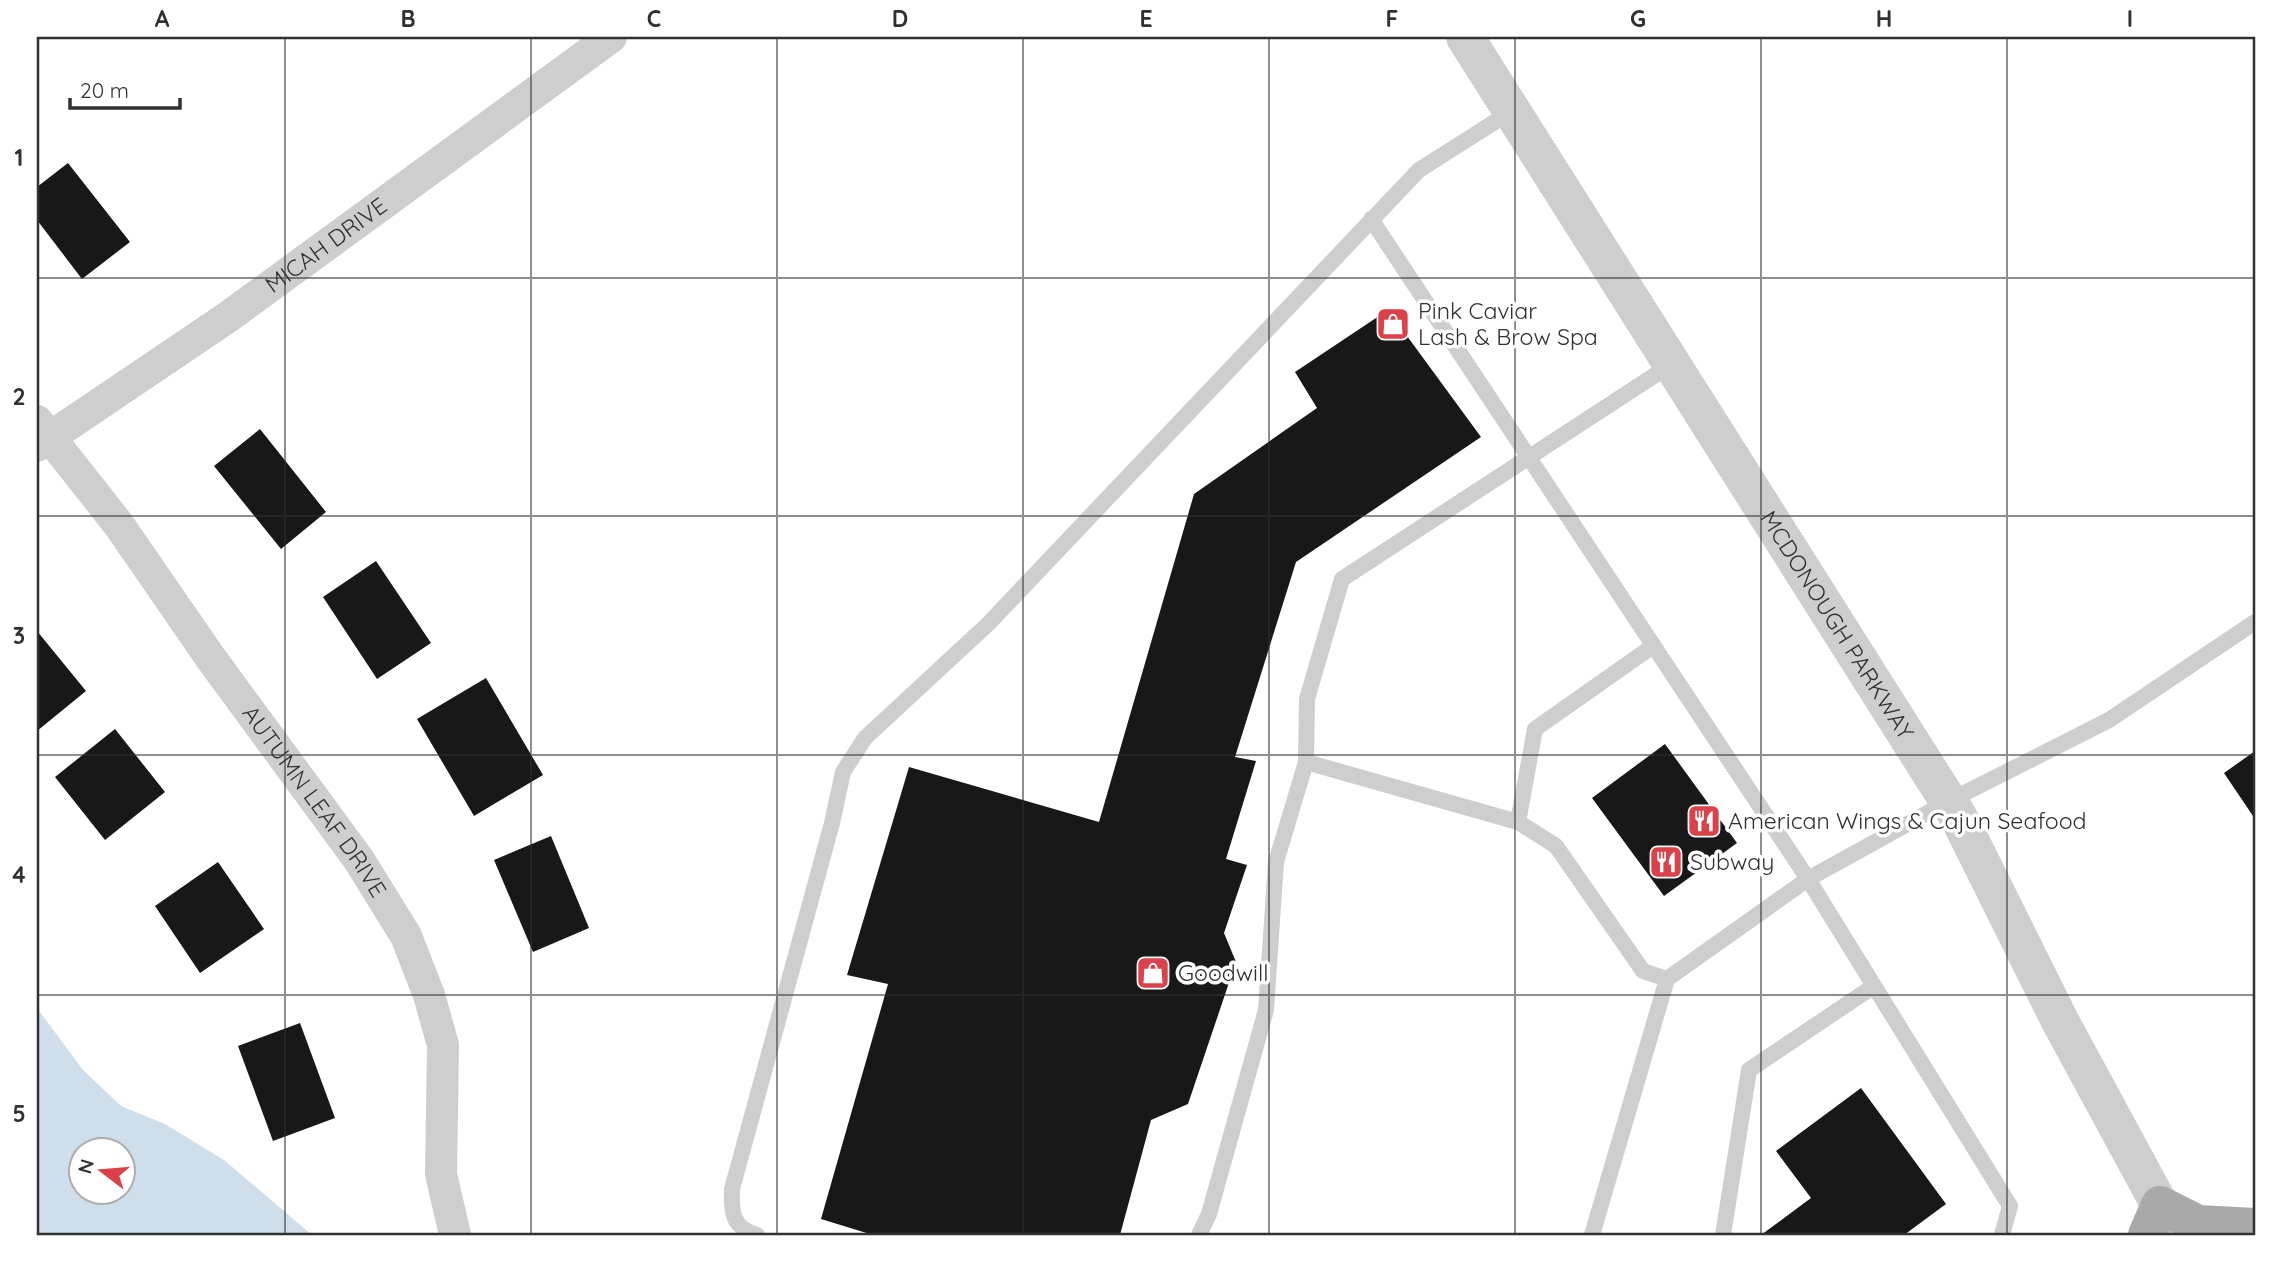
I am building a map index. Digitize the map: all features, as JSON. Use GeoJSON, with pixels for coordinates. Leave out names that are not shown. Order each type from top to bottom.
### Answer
{"type":"FeatureCollection","features":[{"type":"Feature","properties":{"kind":"main road"},"geometry":{"type":"LineString","coordinates":[[2161,1225],[2255,1227]]}},
{"type":"Feature","properties":{"kind":"street","name":"MICAH DRIVE"},"geometry":{"type":"LineString","coordinates":[[41,435],[228,317],[611,37]]}},
{"type":"Feature","properties":{"kind":"street","name":"MCDONOUGH PARKWAY"},"geometry":{"type":"LineString","coordinates":[[1465,37],[1949,802],[2161,1225]]}},
{"type":"Feature","properties":{"kind":"street","name":"AUTUMN LEAF DRIVE"},"geometry":{"type":"LineString","coordinates":[[41,435],[119,524],[209,657],[359,860],[406,936],[429,995],[443,1045],[441,1174],[455,1235]]}},
{"type":"Feature","properties":{"kind":"lane"},"geometry":{"type":"LineString","coordinates":[[757,1235],[737,1225],[731,1212],[732,1189],[832,823],[843,772],[864,738],[988,624],[1419,170],[1512,111]]}},
{"type":"Feature","properties":{"kind":"lane"},"geometry":{"type":"LineString","coordinates":[[1371,219],[1808,880],[1874,986],[2010,1206],[2002,1235]]}},
{"type":"Feature","properties":{"kind":"lane"},"geometry":{"type":"LineString","coordinates":[[1199,1235],[1209,1214],[1266,1010],[1276,862],[1307,762],[1307,699],[1342,579],[1672,364]]}},
{"type":"Feature","properties":{"kind":"lane"},"geometry":{"type":"LineString","coordinates":[[1592,1235],[1667,979],[1808,880],[1949,802],[2109,720],[2255,622]]}},
{"type":"Feature","properties":{"kind":"lane"},"geometry":{"type":"LineString","coordinates":[[1518,821],[1535,729],[1653,646]]}},
{"type":"Feature","properties":{"kind":"lane"},"geometry":{"type":"LineString","coordinates":[[1307,762],[1518,821],[1556,846],[1643,971],[1667,979]]}},
{"type":"Feature","properties":{"kind":"lane"},"geometry":{"type":"LineString","coordinates":[[1723,1235],[1749,1070],[1874,986]]}},
{"type":"Feature","properties":{"kind":"water"},"geometry":{"type":"Polygon","coordinates":[[[37,1008],[83,1070],[121,1106],[165,1124],[224,1160],[312,1235],[37,1235],[37,1008]]]}},
{"type":"Feature","properties":{"kind":"building"},"geometry":{"type":"Polygon","coordinates":[[[68,163],[130,242],[82,279],[37,220],[37,187],[68,163]]]}},
{"type":"Feature","properties":{"kind":"building"},"geometry":{"type":"Polygon","coordinates":[[[1388,310],[1481,437],[1296,562],[1235,757],[1256,761],[1226,859],[1247,865],[1224,933],[1236,962],[1188,1104],[1151,1120],[1120,1235],[873,1235],[821,1219],[888,984],[847,975],[909,767],[1099,822],[1194,494],[1317,408],[1295,372],[1388,310]]]}},
{"type":"Feature","properties":{"kind":"building"},"geometry":{"type":"Polygon","coordinates":[[[260,429],[326,512],[281,549],[214,466],[260,429]]]}},
{"type":"Feature","properties":{"kind":"building"},"geometry":{"type":"Polygon","coordinates":[[[376,561],[431,643],[377,679],[323,597],[376,561]]]}},
{"type":"Feature","properties":{"kind":"building"},"geometry":{"type":"Polygon","coordinates":[[[37,631],[86,691],[37,731],[37,631]]]}},
{"type":"Feature","properties":{"kind":"building"},"geometry":{"type":"Polygon","coordinates":[[[486,678],[543,775],[474,816],[417,719],[486,678]]]}},
{"type":"Feature","properties":{"kind":"building"},"geometry":{"type":"Polygon","coordinates":[[[115,729],[165,792],[105,840],[55,777],[115,729]]]}},
{"type":"Feature","properties":{"kind":"building"},"geometry":{"type":"Polygon","coordinates":[[[1665,744],[1737,843],[1664,896],[1592,798],[1665,744]]]}},
{"type":"Feature","properties":{"kind":"building"},"geometry":{"type":"Polygon","coordinates":[[[2255,751],[2255,819],[2224,773],[2255,751]]]}},
{"type":"Feature","properties":{"kind":"building"},"geometry":{"type":"Polygon","coordinates":[[[551,836],[589,928],[533,952],[494,860],[551,836]]]}},
{"type":"Feature","properties":{"kind":"building"},"geometry":{"type":"Polygon","coordinates":[[[218,862],[264,929],[200,973],[155,906],[218,862]]]}},
{"type":"Feature","properties":{"kind":"building"},"geometry":{"type":"Polygon","coordinates":[[[300,1023],[335,1118],[273,1141],[238,1046],[300,1023]]]}},
{"type":"Feature","properties":{"kind":"building"},"geometry":{"type":"Polygon","coordinates":[[[1861,1088],[1946,1204],[1904,1235],[1761,1235],[1811,1198],[1776,1151],[1861,1088]]]}},
{"type":"Feature","properties":{"kind":"place","name":"Pink Caviar Lash & Brow Spa"},"geometry":{"type":"Point","coordinates":[1393,324]}},
{"type":"Feature","properties":{"kind":"place","name":"American Wings & Cajun Seafood"},"geometry":{"type":"Point","coordinates":[1704,821]}},
{"type":"Feature","properties":{"kind":"place","name":"Subway"},"geometry":{"type":"Point","coordinates":[1666,862]}},
{"type":"Feature","properties":{"kind":"place","name":"Goodwill"},"geometry":{"type":"Point","coordinates":[1153,973]}}]}
